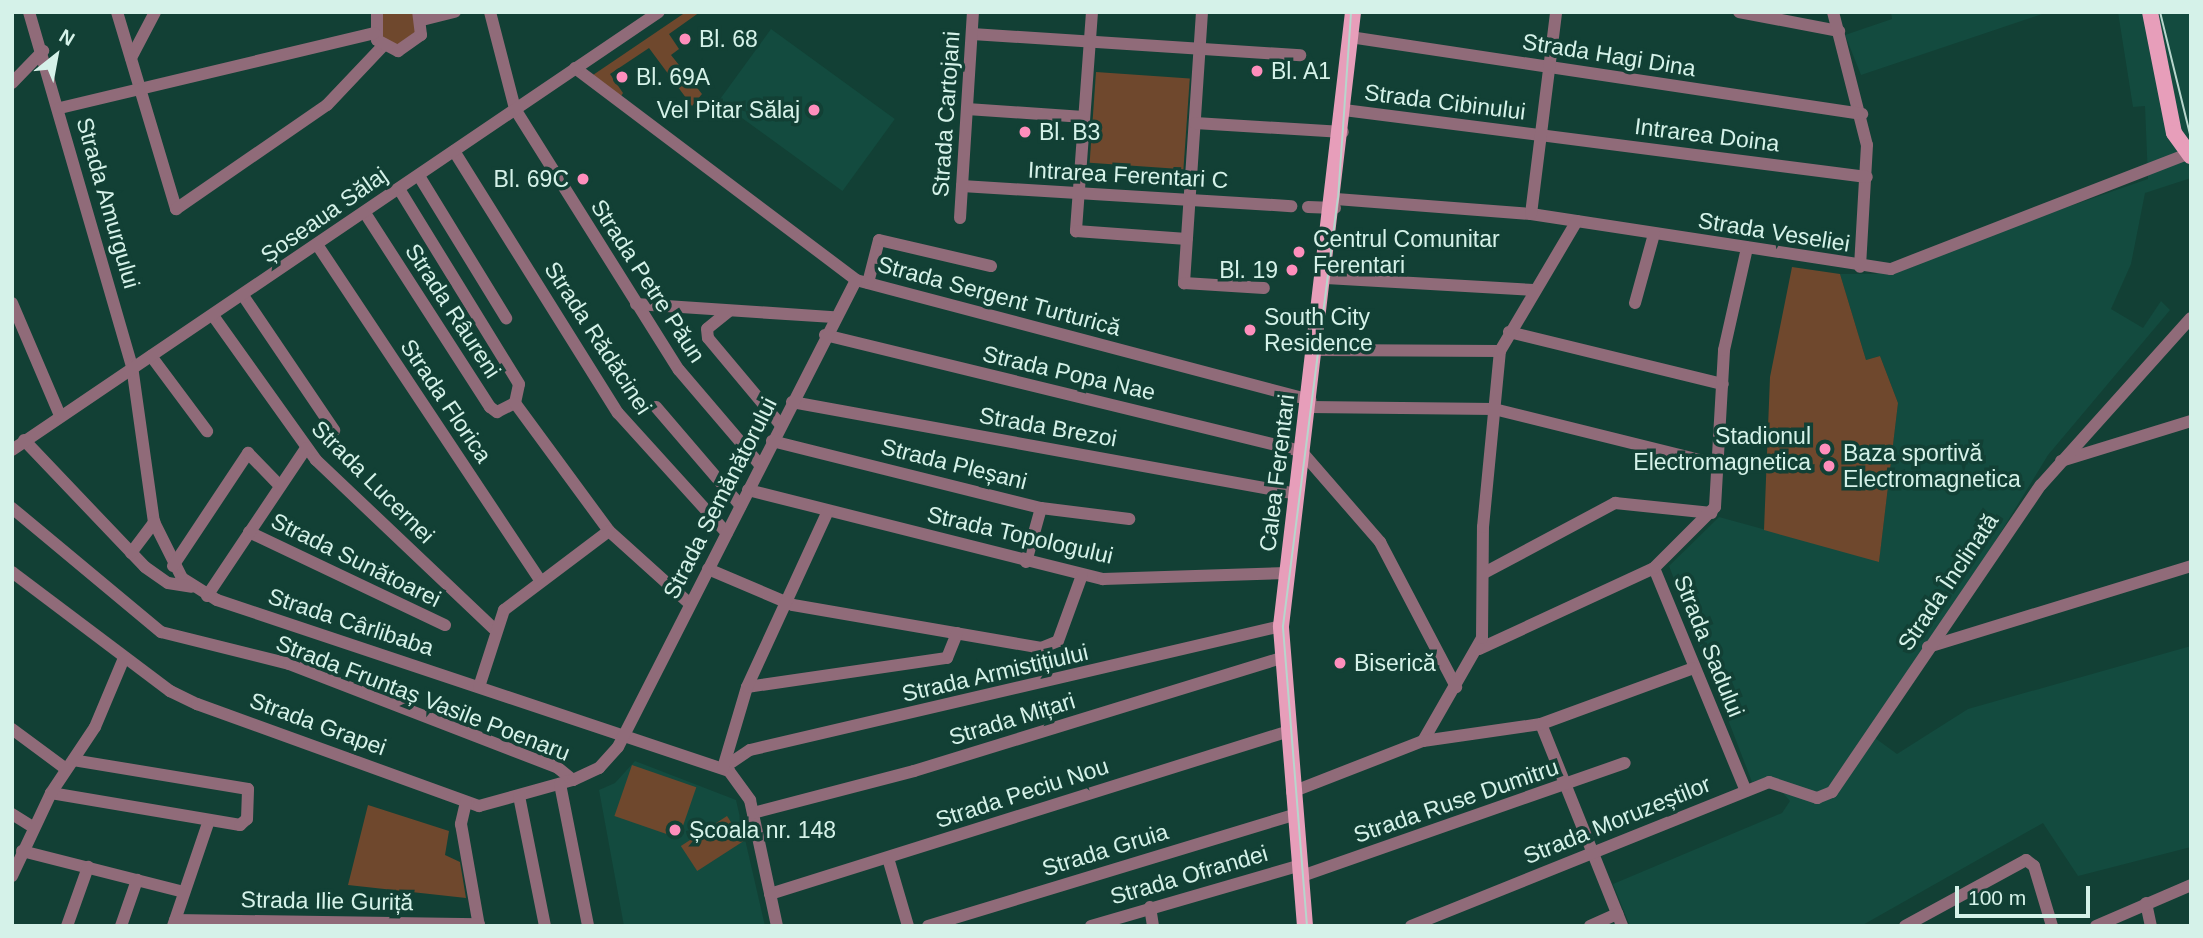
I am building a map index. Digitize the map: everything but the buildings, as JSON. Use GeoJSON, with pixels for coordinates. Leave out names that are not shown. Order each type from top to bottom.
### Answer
{"type":"FeatureCollection","features":[{"type":"Feature","properties":{"kind":"main road"},"geometry":{"type":"LineString","coordinates":[[2150,12],[2174,133],[2190,154]]}},
{"type":"Feature","properties":{"kind":"main road","name":"Calea Ferentari"},"geometry":{"type":"LineString","coordinates":[[1305,926],[1286,732],[1282,626],[1343,132],[1349,22]]}},
{"type":"Feature","properties":{"kind":"street","name":"Strada Amurgului"},"geometry":{"type":"LineString","coordinates":[[29,12],[60,108],[132,366],[154,522],[173,566],[192,587]]}},
{"type":"Feature","properties":{"kind":"street"},"geometry":{"type":"LineString","coordinates":[[117,12],[171,203],[181,209],[327,105],[383,46],[412,47],[420,16],[455,12]]}},
{"type":"Feature","properties":{"kind":"street"},"geometry":{"type":"LineString","coordinates":[[131,58],[155,12]]}},
{"type":"Feature","properties":{"kind":"street"},"geometry":{"type":"LineString","coordinates":[[377,12],[374,33],[383,46]]}},
{"type":"Feature","properties":{"kind":"street","name":"Șoseaua Sălaj"},"geometry":{"type":"LineString","coordinates":[[12,450],[59,413],[214,317],[659,12]]}},
{"type":"Feature","properties":{"kind":"street","name":"Strada Cartojani"},"geometry":{"type":"LineString","coordinates":[[960,218],[974,12]]}},
{"type":"Feature","properties":{"kind":"street"},"geometry":{"type":"LineString","coordinates":[[1092,12],[1076,231],[1187,239]]}},
{"type":"Feature","properties":{"kind":"street"},"geometry":{"type":"LineString","coordinates":[[1202,12],[1184,282],[1264,288]]}},
{"type":"Feature","properties":{"kind":"street"},"geometry":{"type":"LineString","coordinates":[[1531,214],[1556,12]]}},
{"type":"Feature","properties":{"kind":"street"},"geometry":{"type":"LineString","coordinates":[[1740,12],[1839,31]]}},
{"type":"Feature","properties":{"kind":"street"},"geometry":{"type":"LineString","coordinates":[[1833,12],[1862,114],[1867,177],[1860,267]]}},
{"type":"Feature","properties":{"kind":"street","name":"Strada Petre Păun"},"geometry":{"type":"LineString","coordinates":[[494,14],[515,109],[679,370],[760,466]]}},
{"type":"Feature","properties":{"kind":"street","name":"Strada Hagi Dina"},"geometry":{"type":"LineString","coordinates":[[1349,22],[1549,67],[1862,114]]}},
{"type":"Feature","properties":{"kind":"street"},"geometry":{"type":"LineString","coordinates":[[60,108],[374,33]]}},
{"type":"Feature","properties":{"kind":"street"},"geometry":{"type":"LineString","coordinates":[[972,34],[1300,55]]}},
{"type":"Feature","properties":{"kind":"street"},"geometry":{"type":"LineString","coordinates":[[12,83],[43,51]]}},
{"type":"Feature","properties":{"kind":"street","name":"Strada Sergent Turturică"},"geometry":{"type":"LineString","coordinates":[[575,68],[862,282],[1309,404],[1494,408],[1720,465]]}},
{"type":"Feature","properties":{"kind":"street"},"geometry":{"type":"LineString","coordinates":[[967,109],[1084,117]]}},
{"type":"Feature","properties":{"kind":"street","name":"Strada Cibinului"},"geometry":{"type":"LineString","coordinates":[[1344,110],[1541,135]]}},
{"type":"Feature","properties":{"kind":"street"},"geometry":{"type":"LineString","coordinates":[[1195,123],[1343,132]]}},
{"type":"Feature","properties":{"kind":"street","name":"Intrarea Doina"},"geometry":{"type":"LineString","coordinates":[[1541,135],[1867,177]]}},
{"type":"Feature","properties":{"kind":"street","name":"Strada Rădăcinei"},"geometry":{"type":"LineString","coordinates":[[454,151],[618,413],[727,533]]}},
{"type":"Feature","properties":{"kind":"street","name":"Strada Veseliei"},"geometry":{"type":"LineString","coordinates":[[1335,204],[1531,214],[1860,267],[1894,268],[2190,154]]}},
{"type":"Feature","properties":{"kind":"street"},"geometry":{"type":"LineString","coordinates":[[419,176],[506,318]]}},
{"type":"Feature","properties":{"kind":"street","name":"Intrarea Ferentari C"},"geometry":{"type":"LineString","coordinates":[[961,186],[1292,206]]}},
{"type":"Feature","properties":{"kind":"street"},"geometry":{"type":"LineString","coordinates":[[399,189],[519,384],[516,403],[609,531],[690,604]]}},
{"type":"Feature","properties":{"kind":"street"},"geometry":{"type":"LineString","coordinates":[[1308,207],[1335,204]]}},
{"type":"Feature","properties":{"kind":"street","name":"Strada Râureni"},"geometry":{"type":"LineString","coordinates":[[365,213],[490,407],[497,412],[516,403]]}},
{"type":"Feature","properties":{"kind":"street"},"geometry":{"type":"LineString","coordinates":[[1423,741],[1479,649],[1500,351],[1577,221]]}},
{"type":"Feature","properties":{"kind":"street"},"geometry":{"type":"LineString","coordinates":[[1634,303],[1654,234]]}},
{"type":"Feature","properties":{"kind":"street","name":"Strada Semănătorului"},"geometry":{"type":"LineString","coordinates":[[625,735],[834,317],[862,282],[878,240],[991,266]]}},
{"type":"Feature","properties":{"kind":"street","name":"Strada Florica"},"geometry":{"type":"LineString","coordinates":[[318,246],[540,580]]}},
{"type":"Feature","properties":{"kind":"street"},"geometry":{"type":"LineString","coordinates":[[1484,573],[1615,503],[1711,513],[1720,465],[1725,342],[1747,248]]}},
{"type":"Feature","properties":{"kind":"street"},"geometry":{"type":"LineString","coordinates":[[1326,278],[1534,290]]}},
{"type":"Feature","properties":{"kind":"street"},"geometry":{"type":"LineString","coordinates":[[243,297],[334,430]]}},
{"type":"Feature","properties":{"kind":"street"},"geometry":{"type":"LineString","coordinates":[[12,303],[16,329],[59,413]]}},
{"type":"Feature","properties":{"kind":"street"},"geometry":{"type":"LineString","coordinates":[[636,304],[834,317]]}},
{"type":"Feature","properties":{"kind":"street"},"geometry":{"type":"LineString","coordinates":[[729,311],[707,329],[708,338],[780,424]]}},
{"type":"Feature","properties":{"kind":"street","name":"Strada Lucernei"},"geometry":{"type":"LineString","coordinates":[[214,317],[306,448],[494,629]]}},
{"type":"Feature","properties":{"kind":"street","name":"Strada Înclinată"},"geometry":{"type":"LineString","coordinates":[[1838,788],[1928,647],[2061,461],[2191,317]]}},
{"type":"Feature","properties":{"kind":"street"},"geometry":{"type":"LineString","coordinates":[[1509,332],[1723,384]]}},
{"type":"Feature","properties":{"kind":"street","name":"Strada Popa Nae"},"geometry":{"type":"LineString","coordinates":[[825,335],[1303,452]]}},
{"type":"Feature","properties":{"kind":"street"},"geometry":{"type":"LineString","coordinates":[[1316,350],[1500,351]]}},
{"type":"Feature","properties":{"kind":"street"},"geometry":{"type":"LineString","coordinates":[[151,355],[207,431]]}},
{"type":"Feature","properties":{"kind":"street","name":"Strada Brezoi"},"geometry":{"type":"LineString","coordinates":[[792,402],[1297,494]]}},
{"type":"Feature","properties":{"kind":"street"},"geometry":{"type":"LineString","coordinates":[[656,407],[741,506]]}},
{"type":"Feature","properties":{"kind":"street"},"geometry":{"type":"LineString","coordinates":[[2061,461],[2191,421]]}},
{"type":"Feature","properties":{"kind":"street","name":"Strada Cârlibaba"},"geometry":{"type":"LineString","coordinates":[[24,440],[131,554],[168,583],[192,587],[207,596],[719,766]]}},
{"type":"Feature","properties":{"kind":"street","name":"Strada Pleșani"},"geometry":{"type":"LineString","coordinates":[[772,441],[1041,508],[1129,519]]}},
{"type":"Feature","properties":{"kind":"street"},"geometry":{"type":"LineString","coordinates":[[207,596],[306,448]]}},
{"type":"Feature","properties":{"kind":"street"},"geometry":{"type":"LineString","coordinates":[[1303,452],[1380,542],[1456,687]]}},
{"type":"Feature","properties":{"kind":"street"},"geometry":{"type":"LineString","coordinates":[[173,566],[248,453],[280,486]]}},
{"type":"Feature","properties":{"kind":"street","name":"Strada Topologului"},"geometry":{"type":"LineString","coordinates":[[748,490],[1082,575],[1287,573]]}},
{"type":"Feature","properties":{"kind":"street","name":"Strada Fruntaș Vasile Poenaru"},"geometry":{"type":"LineString","coordinates":[[12,508],[161,632],[289,664],[558,768],[566,782]]}},
{"type":"Feature","properties":{"kind":"street"},"geometry":{"type":"LineString","coordinates":[[1026,562],[1041,508]]}},
{"type":"Feature","properties":{"kind":"street"},"geometry":{"type":"LineString","coordinates":[[777,926],[753,813],[744,786],[719,766],[747,687],[828,511]]}},
{"type":"Feature","properties":{"kind":"street","name":"Strada Sadului"},"geometry":{"type":"LineString","coordinates":[[1711,513],[1654,568],[1746,790]]}},
{"type":"Feature","properties":{"kind":"street"},"geometry":{"type":"LineString","coordinates":[[131,554],[154,522]]}},
{"type":"Feature","properties":{"kind":"street"},"geometry":{"type":"LineString","coordinates":[[479,687],[494,629],[504,610],[540,580],[609,531]]}},
{"type":"Feature","properties":{"kind":"street","name":"Strada Sunătoarei"},"geometry":{"type":"LineString","coordinates":[[249,532],[445,625]]}},
{"type":"Feature","properties":{"kind":"street"},"geometry":{"type":"LineString","coordinates":[[1928,647],[2191,566]]}},
{"type":"Feature","properties":{"kind":"street"},"geometry":{"type":"LineString","coordinates":[[1479,649],[1654,568]]}},
{"type":"Feature","properties":{"kind":"street"},"geometry":{"type":"LineString","coordinates":[[708,569],[786,603],[957,633],[1054,645],[1082,575]]}},
{"type":"Feature","properties":{"kind":"street","name":"Strada Grapei"},"geometry":{"type":"LineString","coordinates":[[12,572],[124,658],[190,702],[466,802],[485,806],[566,782],[604,764],[625,735]]}},
{"type":"Feature","properties":{"kind":"street","name":"Strada Armistițiului"},"geometry":{"type":"LineString","coordinates":[[719,766],[750,750],[1282,626]]}},
{"type":"Feature","properties":{"kind":"street"},"geometry":{"type":"LineString","coordinates":[[747,687],[947,658],[957,633]]}},
{"type":"Feature","properties":{"kind":"street"},"geometry":{"type":"LineString","coordinates":[[13,875],[51,793],[95,727],[124,658]]}},
{"type":"Feature","properties":{"kind":"street","name":"Strada Mițari"},"geometry":{"type":"LineString","coordinates":[[753,813],[948,761],[1282,658]]}},
{"type":"Feature","properties":{"kind":"street"},"geometry":{"type":"LineString","coordinates":[[1292,792],[1423,741],[1541,724],[1694,668]]}},
{"type":"Feature","properties":{"kind":"street"},"geometry":{"type":"LineString","coordinates":[[1541,724],[1620,920],[1590,926]]}},
{"type":"Feature","properties":{"kind":"street"},"geometry":{"type":"LineString","coordinates":[[12,729],[70,764],[252,791],[245,824],[51,793]]}},
{"type":"Feature","properties":{"kind":"street","name":"Strada Peciu Nou"},"geometry":{"type":"LineString","coordinates":[[771,894],[1286,732]]}},
{"type":"Feature","properties":{"kind":"street","name":"Strada Ruse Dumitru"},"geometry":{"type":"LineString","coordinates":[[1299,871],[1567,787],[1625,763]]}},
{"type":"Feature","properties":{"kind":"street","name":"Strada Moruzeștilor"},"geometry":{"type":"LineString","coordinates":[[1411,926],[1774,780],[1817,798],[1838,788]]}},
{"type":"Feature","properties":{"kind":"street"},"geometry":{"type":"LineString","coordinates":[[566,782],[588,926]]}},
{"type":"Feature","properties":{"kind":"street"},"geometry":{"type":"LineString","coordinates":[[520,796],[545,926]]}},
{"type":"Feature","properties":{"kind":"street"},"geometry":{"type":"LineString","coordinates":[[466,802],[461,824],[479,925]]}},
{"type":"Feature","properties":{"kind":"street"},"geometry":{"type":"LineString","coordinates":[[12,814],[33,827]]}},
{"type":"Feature","properties":{"kind":"street","name":"Strada Gruia"},"geometry":{"type":"LineString","coordinates":[[928,926],[1294,815]]}},
{"type":"Feature","properties":{"kind":"street"},"geometry":{"type":"LineString","coordinates":[[174,923],[209,820]]}},
{"type":"Feature","properties":{"kind":"street"},"geometry":{"type":"LineString","coordinates":[[23,850],[184,892]]}},
{"type":"Feature","properties":{"kind":"street"},"geometry":{"type":"LineString","coordinates":[[888,858],[908,926]]}},
{"type":"Feature","properties":{"kind":"street"},"geometry":{"type":"LineString","coordinates":[[1905,926],[2026,860],[2034,866],[2052,926]]}},
{"type":"Feature","properties":{"kind":"street"},"geometry":{"type":"LineString","coordinates":[[68,926],[88,867]]}},
{"type":"Feature","properties":{"kind":"street","name":"Strada Ofrandei"},"geometry":{"type":"LineString","coordinates":[[1091,926],[1150,907],[1299,871]]}},
{"type":"Feature","properties":{"kind":"street"},"geometry":{"type":"LineString","coordinates":[[121,926],[137,880]]}},
{"type":"Feature","properties":{"kind":"street"},"geometry":{"type":"LineString","coordinates":[[2096,926],[2191,885]]}},
{"type":"Feature","properties":{"kind":"street"},"geometry":{"type":"LineString","coordinates":[[2146,903],[2151,926]]}},
{"type":"Feature","properties":{"kind":"street"},"geometry":{"type":"LineString","coordinates":[[1150,907],[1153,926]]}},
{"type":"Feature","properties":{"kind":"street","name":"Strada Ilie Guriță"},"geometry":{"type":"LineString","coordinates":[[174,923],[479,925]]}},
{"type":"Feature","properties":{"kind":"shaded area"},"geometry":{"type":"Polygon","coordinates":[[[380,12],[415,12],[420,21],[411,44],[384,44],[380,12]]]}},
{"type":"Feature","properties":{"kind":"shaded area"},"geometry":{"type":"Polygon","coordinates":[[[686,12],[700,12],[669,34],[679,49],[671,55],[702,94],[692,106],[649,48],[610,74],[623,93],[618,101],[593,75],[686,12]]]}},
{"type":"Feature","properties":{"kind":"shaded area"},"geometry":{"type":"Polygon","coordinates":[[[1891,12],[2048,12],[1861,75],[1845,35],[1892,19],[1891,12]]]}},
{"type":"Feature","properties":{"kind":"shaded area"},"geometry":{"type":"Polygon","coordinates":[[[2118,12],[2191,12],[2191,178],[2145,193],[2131,264],[2111,309],[2143,328],[2161,301],[2170,310],[2048,455],[1875,738],[1897,754],[1968,709],[2191,646],[2191,847],[2078,876],[2043,823],[1861,926],[1630,926],[1613,884],[1782,813],[1790,801],[1769,777],[1752,782],[1669,566],[1719,517],[1879,561],[1898,403],[1880,356],[1866,360],[1840,274],[1875,274],[2148,179],[2145,106],[2133,107],[2118,12]]]}},
{"type":"Feature","properties":{"kind":"shaded area"},"geometry":{"type":"Polygon","coordinates":[[[771,29],[895,119],[842,191],[719,101],[771,29]]]}},
{"type":"Feature","properties":{"kind":"shaded area"},"geometry":{"type":"Polygon","coordinates":[[[1096,72],[1190,79],[1183,169],[1090,163],[1096,72]]]}},
{"type":"Feature","properties":{"kind":"shaded area","name":"Baza sportivă Electromagnetica"},"geometry":{"type":"Polygon","coordinates":[[[1792,267],[1840,274],[1866,360],[1880,356],[1898,403],[1879,562],[1764,530],[1770,377],[1792,267]]]}},
{"type":"Feature","properties":{"kind":"shaded area","name":"Școala nr. 148"},"geometry":{"type":"Polygon","coordinates":[[[635,761],[736,800],[765,926],[624,926],[599,790],[615,783],[635,761]]]}},
{"type":"Feature","properties":{"kind":"shaded area"},"geometry":{"type":"Polygon","coordinates":[[[632,765],[696,787],[679,838],[614,816],[632,765]]]}},
{"type":"Feature","properties":{"kind":"shaded area"},"geometry":{"type":"Polygon","coordinates":[[[368,805],[449,831],[445,855],[460,862],[466,898],[348,885],[368,805]]]}},
{"type":"Feature","properties":{"kind":"shaded area"},"geometry":{"type":"Polygon","coordinates":[[[727,816],[743,841],[697,871],[681,846],[727,816]]]}},
{"type":"Feature","properties":{"kind":"tram line"},"geometry":{"type":"LineString","coordinates":[[1307,926],[1283,626],[1338,199],[1351,12]]}},
{"type":"Feature","properties":{"kind":"tram line"},"geometry":{"type":"LineString","coordinates":[[2160,12],[2191,138]]}},
{"type":"Feature","properties":{"kind":"place","name":"Bl. 68"},"geometry":{"type":"Point","coordinates":[685,39]}},
{"type":"Feature","properties":{"kind":"place","name":"Bl. A1"},"geometry":{"type":"Point","coordinates":[1257,71]}},
{"type":"Feature","properties":{"kind":"place","name":"Bl. 69A"},"geometry":{"type":"Point","coordinates":[622,77]}},
{"type":"Feature","properties":{"kind":"place","name":"Vel Pitar Sălaj"},"geometry":{"type":"Point","coordinates":[814,110]}},
{"type":"Feature","properties":{"kind":"place","name":"Bl. B3"},"geometry":{"type":"Point","coordinates":[1025,132]}},
{"type":"Feature","properties":{"kind":"place","name":"Bl. 69C"},"geometry":{"type":"Point","coordinates":[583,179]}},
{"type":"Feature","properties":{"kind":"place","name":"Centrul Comunitar Ferentari"},"geometry":{"type":"Point","coordinates":[1299,252]}},
{"type":"Feature","properties":{"kind":"place","name":"Bl. 19"},"geometry":{"type":"Point","coordinates":[1292,270]}},
{"type":"Feature","properties":{"kind":"place","name":"South City Residence"},"geometry":{"type":"Point","coordinates":[1250,330]}},
{"type":"Feature","properties":{"kind":"place","name":"Stadionul Electromagnetica"},"geometry":{"type":"Point","coordinates":[1825,449]}},
{"type":"Feature","properties":{"kind":"place","name":"Baza sportivă Electromagnetica"},"geometry":{"type":"Point","coordinates":[1829,466]}},
{"type":"Feature","properties":{"kind":"place","name":"Biserică"},"geometry":{"type":"Point","coordinates":[1340,663]}},
{"type":"Feature","properties":{"kind":"place","name":"Școala nr. 148"},"geometry":{"type":"Point","coordinates":[675,830]}}]}
